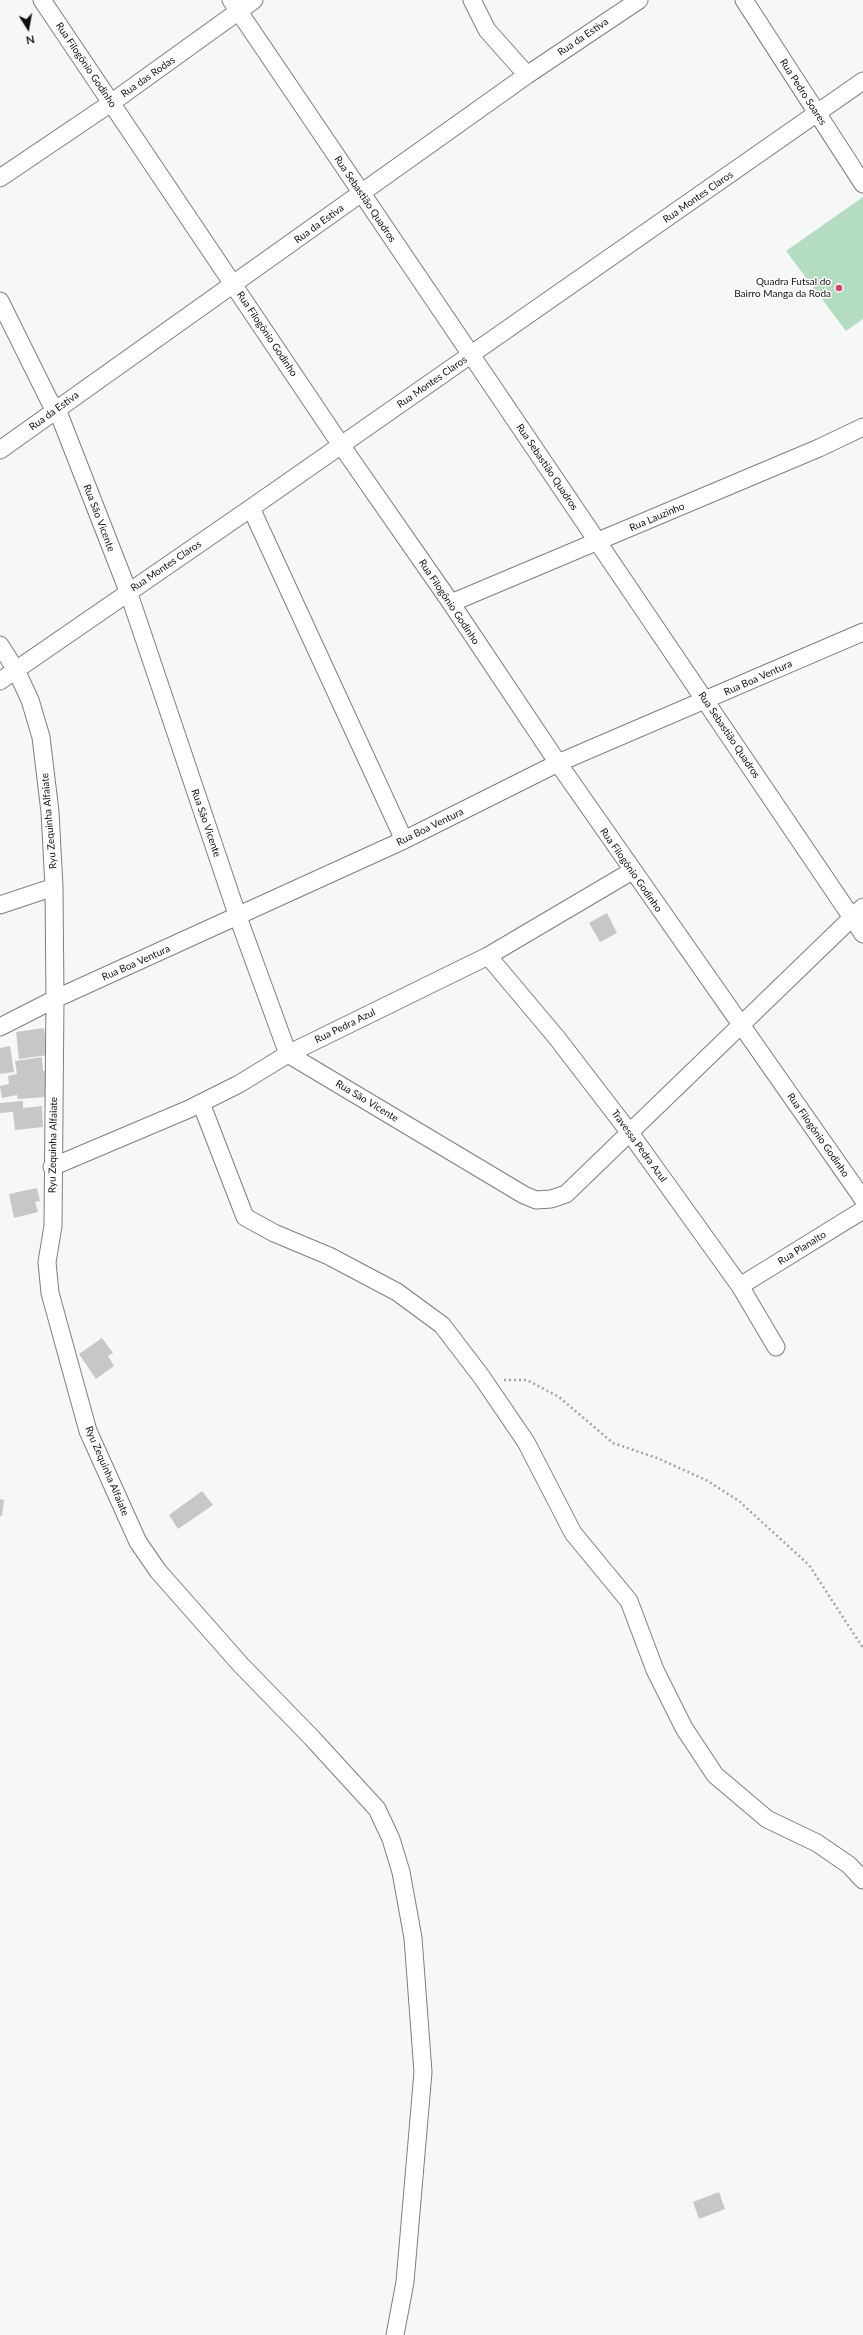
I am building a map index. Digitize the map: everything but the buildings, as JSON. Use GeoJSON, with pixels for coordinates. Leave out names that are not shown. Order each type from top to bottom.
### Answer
{"type":"FeatureCollection","features":[{"type":"Feature","properties":{"kind":"street","name":"Rua Filogônio Godinho"},"geometry":{"type":"LineString","coordinates":[[42,0],[341,445],[451,603],[558,763],[740,1026],[773,1068],[808,1123],[863,1199]]}},
{"type":"Feature","properties":{"kind":"street","name":"Rua das Rodas"},"geometry":{"type":"LineString","coordinates":[[0,178],[112,103],[235,6],[254,0]]}},
{"type":"Feature","properties":{"kind":"street"},"geometry":{"type":"LineString","coordinates":[[472,0],[487,30],[527,75]]}},
{"type":"Feature","properties":{"kind":"street","name":"Rua da Estiva"},"geometry":{"type":"LineString","coordinates":[[0,450],[234,285],[527,75],[639,0]]}},
{"type":"Feature","properties":{"kind":"street","name":"Rua Pedro Soares"},"geometry":{"type":"LineString","coordinates":[[744,0],[863,184]]}},
{"type":"Feature","properties":{"kind":"street","name":"Rua Sebastião Quadros"},"geometry":{"type":"LineString","coordinates":[[235,6],[705,701],[858,912],[863,934]]}},
{"type":"Feature","properties":{"kind":"street","name":"Rua Montes Claros"},"geometry":{"type":"LineString","coordinates":[[0,681],[818,114],[863,81]]}},
{"type":"Feature","properties":{"kind":"street","name":"Rua São Vicente"},"geometry":{"type":"LineString","coordinates":[[0,301],[50,402],[57,409],[128,592],[238,917],[288,1054],[524,1195],[536,1200],[566,1194],[630,1133]]}},
{"type":"Feature","properties":{"kind":"street","name":"Rua Lauzinho"},"geometry":{"type":"LineString","coordinates":[[451,603],[819,448],[863,427]]}},
{"type":"Feature","properties":{"kind":"street"},"geometry":{"type":"LineString","coordinates":[[251,508],[404,840]]}},
{"type":"Feature","properties":{"kind":"street","name":"Rua Boa Ventura"},"geometry":{"type":"LineString","coordinates":[[0,1027],[55,999],[238,917],[404,840],[558,763],[863,632]]}},
{"type":"Feature","properties":{"kind":"street","name":"Ryu Zequinha Alfaiate"},"geometry":{"type":"LineString","coordinates":[[0,645],[16,670],[30,700],[41,737],[50,812],[54,887],[55,999],[52,1167],[53,1226],[47,1262],[50,1293],[88,1431],[138,1542],[158,1571],[200,1616],[241,1665],[312,1738],[377,1809],[391,1839],[401,1872],[413,1938],[424,2072],[405,2282],[395,2335]]}},
{"type":"Feature","properties":{"kind":"street","name":"Rua Pedra Azul"},"geometry":{"type":"LineString","coordinates":[[52,1167],[200,1103],[240,1084],[288,1054],[488,956],[632,871]]}},
{"type":"Feature","properties":{"kind":"street"},"geometry":{"type":"LineString","coordinates":[[0,905],[54,887]]}},
{"type":"Feature","properties":{"kind":"street"},"geometry":{"type":"LineString","coordinates":[[630,1133],[858,912]]}},
{"type":"Feature","properties":{"kind":"street","name":"Travessa Pedra Azul"},"geometry":{"type":"LineString","coordinates":[[488,956],[557,1038],[630,1133],[740,1286],[776,1347]]}},
{"type":"Feature","properties":{"kind":"street"},"geometry":{"type":"LineString","coordinates":[[200,1103],[245,1217],[274,1233],[329,1256],[397,1292],[442,1325],[489,1387],[526,1442],[573,1533],[629,1600],[655,1670],[684,1728],[715,1775],[767,1819],[817,1842],[849,1865],[863,1880]]}},
{"type":"Feature","properties":{"kind":"street","name":"Rua Planalto"},"geometry":{"type":"LineString","coordinates":[[740,1286],[863,1210]]}},
{"type":"Feature","properties":{"kind":"path"},"geometry":{"type":"LineString","coordinates":[[489,1387],[502,1380],[527,1380],[559,1397],[613,1443],[657,1458],[706,1480],[739,1501],[810,1565],[863,1648]]}},
{"type":"Feature","properties":{"kind":"green space","name":"Quadra Futsal do Bairro Manga da Roda"},"geometry":{"type":"Polygon","coordinates":[[[863,197],[863,319],[846,331],[786,251],[863,197]]]}},
{"type":"Feature","properties":{"kind":"place","name":"Quadra Futsal do Bairro Manga da Roda"},"geometry":{"type":"Point","coordinates":[839,288]}}]}
